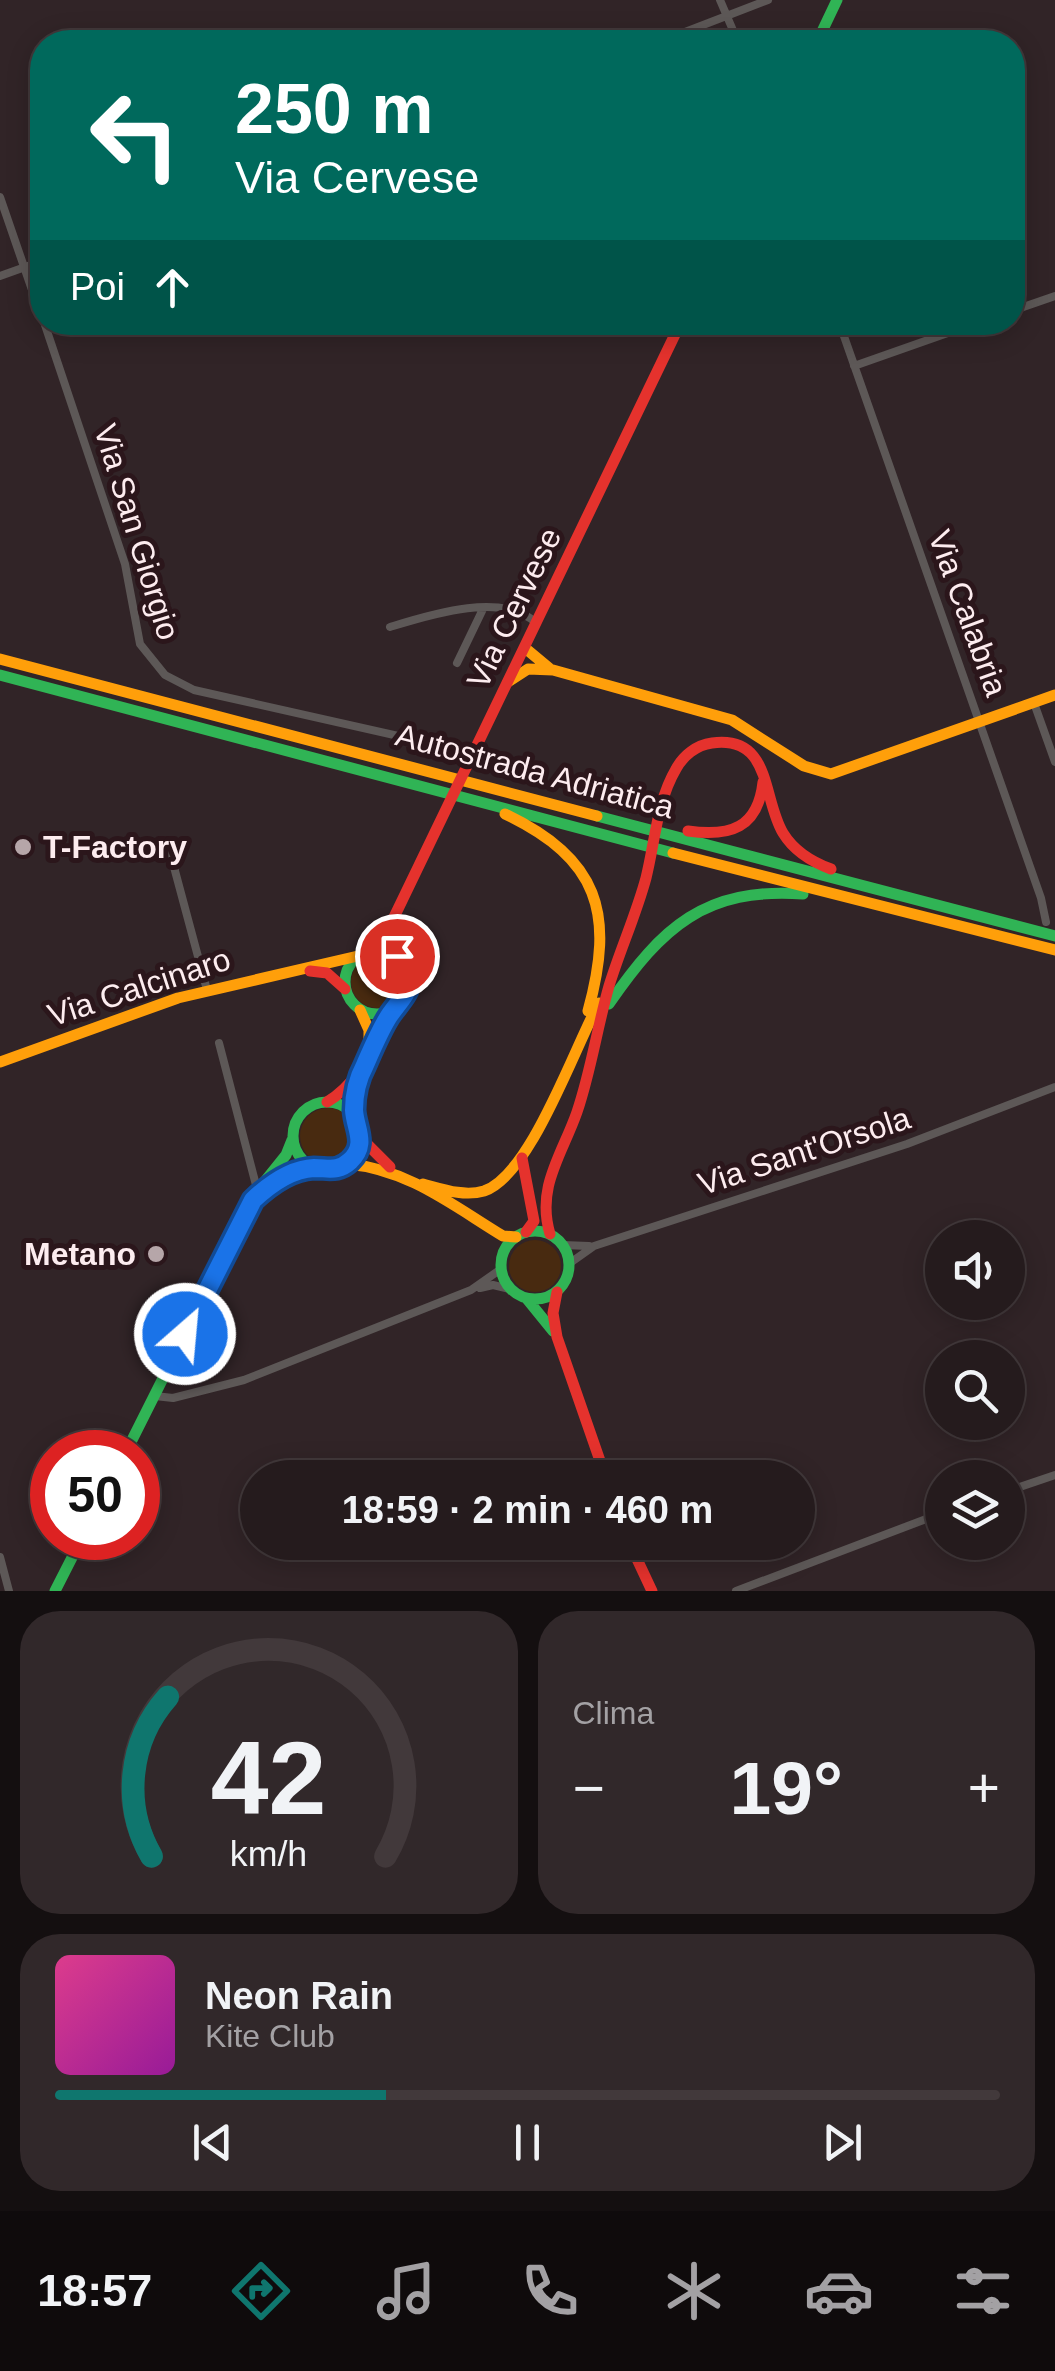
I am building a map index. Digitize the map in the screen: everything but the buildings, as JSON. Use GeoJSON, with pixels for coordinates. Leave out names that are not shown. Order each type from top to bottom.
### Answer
{"type":"FeatureCollection","features":[{"type":"Feature","properties":{"kind":"main road"},"geometry":{"type":"LineString","coordinates":[[823,30],[837,0]]}},
{"type":"Feature","properties":{"kind":"main road","name":"Via Cervese"},"geometry":{"type":"LineString","coordinates":[[372,950],[384,938],[395,916],[676,335]]}},
{"type":"Feature","properties":{"kind":"main road"},"geometry":{"type":"LineString","coordinates":[[525,648],[552,670]]}},
{"type":"Feature","properties":{"kind":"main road","name":"Autostrada Adriatica"},"geometry":{"type":"LineString","coordinates":[[0,659],[436,774],[678,833],[1055,936]]}},
{"type":"Feature","properties":{"kind":"main road"},"geometry":{"type":"LineString","coordinates":[[508,682],[528,668],[552,670],[732,720],[756,731],[814,772],[831,774],[1055,696]]}},
{"type":"Feature","properties":{"kind":"main road","name":"Autostrada Adriatica"},"geometry":{"type":"LineString","coordinates":[[0,675],[1055,950]]}},
{"type":"Feature","properties":{"kind":"main road"},"geometry":{"type":"LineString","coordinates":[[600,1460],[557,1337],[553,1313],[570,1262],[563,1245],[550,1234],[543,1211],[544,1195],[576,1114],[610,985],[644,886],[670,781],[684,757],[709,743],[736,744],[746,749],[763,771],[779,824],[789,842],[810,861],[933,894],[974,915]]}},
{"type":"Feature","properties":{"kind":"main road"},"geometry":{"type":"LineString","coordinates":[[678,833],[716,835],[742,827],[760,806],[763,771]]}},
{"type":"Feature","properties":{"kind":"main road"},"geometry":{"type":"LineString","coordinates":[[477,801],[531,826],[559,845],[576,862],[597,900],[602,927],[599,979],[580,1035]]}},
{"type":"Feature","properties":{"kind":"main road"},"geometry":{"type":"LineString","coordinates":[[601,1018],[641,959],[687,918],[714,902],[771,891],[882,906]]}},
{"type":"Feature","properties":{"kind":"main road","name":"Via Cervese"},"geometry":{"type":"LineString","coordinates":[[395,916],[397,956]]}},
{"type":"Feature","properties":{"kind":"main road"},"geometry":{"type":"LineString","coordinates":[[137,1430],[255,1196],[284,1160],[301,1113],[348,1090],[365,1064],[393,1010],[406,997],[409,980],[397,956],[372,950],[358,956],[346,970],[345,989],[360,1010],[370,1037],[365,1064],[355,1094],[355,1116],[361,1138],[392,1168]]}},
{"type":"Feature","properties":{"kind":"main road","name":"Via Calcinaro"},"geometry":{"type":"LineString","coordinates":[[0,1062],[207,990],[358,956]]}},
{"type":"Feature","properties":{"kind":"main road"},"geometry":{"type":"LineString","coordinates":[[296,971],[326,973],[345,989]]}},
{"type":"Feature","properties":{"kind":"main road"},"geometry":{"type":"LineString","coordinates":[[423,1184],[456,1192],[479,1192],[499,1183],[522,1158],[580,1035],[610,985]]}},
{"type":"Feature","properties":{"kind":"main road"},"geometry":{"type":"LineString","coordinates":[[360,1010],[376,1014],[393,1010]]}},
{"type":"Feature","properties":{"kind":"main road"},"geometry":{"type":"LineString","coordinates":[[327,1102],[338,1104],[355,1116]]}},
{"type":"Feature","properties":{"kind":"main road"},"geometry":{"type":"LineString","coordinates":[[255,1196],[275,1182],[314,1168],[337,1169],[347,1164],[361,1138]]}},
{"type":"Feature","properties":{"kind":"main road"},"geometry":{"type":"LineString","coordinates":[[292,1140],[299,1157],[314,1168]]}},
{"type":"Feature","properties":{"kind":"main road"},"geometry":{"type":"LineString","coordinates":[[502,1262],[534,1221],[522,1158]]}},
{"type":"Feature","properties":{"kind":"main road"},"geometry":{"type":"LineString","coordinates":[[347,1164],[392,1168],[503,1236],[550,1234]]}},
{"type":"Feature","properties":{"kind":"main road"},"geometry":{"type":"LineString","coordinates":[[482,1222],[510,1288],[527,1299],[557,1337]]}},
{"type":"Feature","properties":{"kind":"main road"},"geometry":{"type":"LineString","coordinates":[[527,1299],[538,1300],[558,1292]]}},
{"type":"Feature","properties":{"kind":"main road"},"geometry":{"type":"LineString","coordinates":[[54,1591],[70,1560]]}},
{"type":"Feature","properties":{"kind":"main road"},"geometry":{"type":"LineString","coordinates":[[635,1560],[640,1591]]}},
{"type":"Feature","properties":{"kind":"main road"},"geometry":{"type":"LineString","coordinates":[[636,1560],[652,1591]]}},
{"type":"Feature","properties":{"kind":"street"},"geometry":{"type":"LineString","coordinates":[[720,0],[732,30]]}},
{"type":"Feature","properties":{"kind":"street"},"geometry":{"type":"LineString","coordinates":[[690,30],[768,0]]}},
{"type":"Feature","properties":{"kind":"street","name":"Via San Giorgio"},"geometry":{"type":"LineString","coordinates":[[0,197],[30,282]]}},
{"type":"Feature","properties":{"kind":"street"},"geometry":{"type":"LineString","coordinates":[[0,276],[30,265]]}},
{"type":"Feature","properties":{"kind":"street"},"geometry":{"type":"LineString","coordinates":[[1025,306],[1055,296]]}},
{"type":"Feature","properties":{"kind":"street","name":"Via San Giorgio"},"geometry":{"type":"LineString","coordinates":[[48,335],[126,564],[138,637],[158,670],[194,690],[474,753]]}},
{"type":"Feature","properties":{"kind":"street","name":"Via Calabria"},"geometry":{"type":"LineString","coordinates":[[843,335],[981,722],[1046,922]]}},
{"type":"Feature","properties":{"kind":"street"},"geometry":{"type":"LineString","coordinates":[[854,366],[941,335]]}},
{"type":"Feature","properties":{"kind":"street"},"geometry":{"type":"LineString","coordinates":[[390,628],[444,611],[483,609],[513,608],[536,623]]}},
{"type":"Feature","properties":{"kind":"street"},"geometry":{"type":"LineString","coordinates":[[456,663],[483,609]]}},
{"type":"Feature","properties":{"kind":"street"},"geometry":{"type":"LineString","coordinates":[[1034,703],[1055,762]]}},
{"type":"Feature","properties":{"kind":"street"},"geometry":{"type":"LineString","coordinates":[[167,841],[207,990]]}},
{"type":"Feature","properties":{"kind":"street"},"geometry":{"type":"LineString","coordinates":[[1041,898],[1055,893]]}},
{"type":"Feature","properties":{"kind":"street"},"geometry":{"type":"LineString","coordinates":[[219,1044],[254,1168],[255,1196]]}},
{"type":"Feature","properties":{"kind":"street","name":"Via Sant'Orsola"},"geometry":{"type":"LineString","coordinates":[[570,1262],[594,1246],[908,1144],[1055,1087]]}},
{"type":"Feature","properties":{"kind":"street"},"geometry":{"type":"LineString","coordinates":[[254,1168],[269,1174]]}},
{"type":"Feature","properties":{"kind":"street"},"geometry":{"type":"LineString","coordinates":[[563,1245],[594,1246]]}},
{"type":"Feature","properties":{"kind":"street"},"geometry":{"type":"LineString","coordinates":[[471,1290],[502,1262]]}},
{"type":"Feature","properties":{"kind":"street"},"geometry":{"type":"LineString","coordinates":[[155,1396],[172,1398],[244,1380],[471,1290],[493,1285],[510,1288]]}},
{"type":"Feature","properties":{"kind":"street"},"geometry":{"type":"LineString","coordinates":[[1025,1485],[1055,1475]]}},
{"type":"Feature","properties":{"kind":"street"},"geometry":{"type":"LineString","coordinates":[[736,1591],[925,1519]]}},
{"type":"Feature","properties":{"kind":"street"},"geometry":{"type":"LineString","coordinates":[[0,1557],[9,1591]]}},
{"type":"Feature","properties":{"kind":"shaded area"},"geometry":{"type":"Polygon","coordinates":[[[377,956],[395,964],[403,982],[395,1000],[377,1008],[359,1000],[351,982],[359,964],[377,956]]]}},
{"type":"Feature","properties":{"kind":"shaded area"},"geometry":{"type":"Polygon","coordinates":[[[328,1108],[348,1116],[356,1136],[348,1156],[328,1164],[308,1156],[300,1136],[308,1116],[328,1108]]]}},
{"type":"Feature","properties":{"kind":"shaded area"},"geometry":{"type":"Polygon","coordinates":[[[535,1240],[554,1247],[561,1266],[554,1285],[535,1292],[516,1285],[509,1266],[516,1247],[535,1240]]]}},
{"type":"Feature","properties":{"kind":"traffic: fast"},"geometry":{"type":"LineString","coordinates":[[823,30],[837,0]]}},
{"type":"Feature","properties":{"kind":"traffic: fast"},"geometry":{"type":"LineString","coordinates":[[0,675],[673,853]]}},
{"type":"Feature","properties":{"kind":"traffic: fast"},"geometry":{"type":"LineString","coordinates":[[597,816],[1055,936]]}},
{"type":"Feature","properties":{"kind":"traffic: fast"},"geometry":{"type":"LineString","coordinates":[[609,1004],[648,953],[689,918],[739,897],[803,894]]}},
{"type":"Feature","properties":{"kind":"traffic: fast"},"geometry":{"type":"LineString","coordinates":[[377,950],[400,959],[409,982],[400,1005],[377,1014],[354,1005],[345,982],[354,959],[377,950]]}},
{"type":"Feature","properties":{"kind":"traffic: fast"},"geometry":{"type":"LineString","coordinates":[[327,1102],[351,1112],[361,1136],[351,1160],[327,1170],[303,1160],[293,1136],[303,1112],[327,1102]]}},
{"type":"Feature","properties":{"kind":"traffic: fast"},"geometry":{"type":"LineString","coordinates":[[137,1430],[257,1191],[286,1155],[292,1140]]}},
{"type":"Feature","properties":{"kind":"traffic: fast"},"geometry":{"type":"LineString","coordinates":[[535,1231],[548,1233],[559,1241],[567,1252],[569,1265],[567,1278],[559,1289],[548,1297],[535,1299],[522,1297],[511,1289],[503,1278],[501,1265],[503,1252],[511,1241],[522,1233],[535,1231]]}},
{"type":"Feature","properties":{"kind":"traffic: fast"},"geometry":{"type":"LineString","coordinates":[[527,1299],[553,1331]]}},
{"type":"Feature","properties":{"kind":"traffic: fast"},"geometry":{"type":"LineString","coordinates":[[55,1591],[71,1560]]}},
{"type":"Feature","properties":{"kind":"traffic: slow"},"geometry":{"type":"LineString","coordinates":[[525,648],[549,668]]}},
{"type":"Feature","properties":{"kind":"traffic: slow"},"geometry":{"type":"LineString","coordinates":[[0,659],[597,816]]}},
{"type":"Feature","properties":{"kind":"traffic: slow"},"geometry":{"type":"LineString","coordinates":[[508,682],[528,669],[553,670],[732,720],[804,766],[831,774],[1055,695]]}},
{"type":"Feature","properties":{"kind":"traffic: slow"},"geometry":{"type":"LineString","coordinates":[[505,814],[537,831],[561,850],[580,870],[592,893],[600,945],[588,1011]]}},
{"type":"Feature","properties":{"kind":"traffic: slow"},"geometry":{"type":"LineString","coordinates":[[673,853],[1055,950]]}},
{"type":"Feature","properties":{"kind":"traffic: slow"},"geometry":{"type":"LineString","coordinates":[[0,1062],[178,998],[358,956]]}},
{"type":"Feature","properties":{"kind":"traffic: slow"},"geometry":{"type":"LineString","coordinates":[[423,1184],[469,1193],[484,1191],[501,1180],[518,1161],[550,1108],[599,1003]]}},
{"type":"Feature","properties":{"kind":"traffic: slow"},"geometry":{"type":"LineString","coordinates":[[360,1010],[369,1030],[369,1050]]}},
{"type":"Feature","properties":{"kind":"traffic: slow"},"geometry":{"type":"LineString","coordinates":[[347,1164],[410,1181],[503,1236],[516,1237]]}},
{"type":"Feature","properties":{"kind":"traffic: jam"},"geometry":{"type":"LineString","coordinates":[[372,950],[384,938],[675,335]]}},
{"type":"Feature","properties":{"kind":"traffic: jam"},"geometry":{"type":"LineString","coordinates":[[550,1234],[548,1186],[582,1097],[609,986],[646,878],[665,794],[682,760],[706,744],[731,743],[745,749],[762,772],[776,819],[787,839],[804,855],[831,869]]}},
{"type":"Feature","properties":{"kind":"traffic: jam"},"geometry":{"type":"LineString","coordinates":[[688,831],[717,832],[739,826],[755,810],[763,782]]}},
{"type":"Feature","properties":{"kind":"traffic: jam"},"geometry":{"type":"LineString","coordinates":[[310,971],[327,973],[345,989]]}},
{"type":"Feature","properties":{"kind":"traffic: jam"},"geometry":{"type":"LineString","coordinates":[[327,1102],[358,1073],[393,1010]]}},
{"type":"Feature","properties":{"kind":"traffic: jam"},"geometry":{"type":"LineString","coordinates":[[361,1138],[390,1167]]}},
{"type":"Feature","properties":{"kind":"traffic: jam"},"geometry":{"type":"LineString","coordinates":[[522,1158],[534,1221],[526,1232]]}},
{"type":"Feature","properties":{"kind":"traffic: jam"},"geometry":{"type":"LineString","coordinates":[[260,1194],[275,1181],[314,1168]]}},
{"type":"Feature","properties":{"kind":"traffic: jam"},"geometry":{"type":"LineString","coordinates":[[557,1292],[553,1313],[557,1337],[600,1460]]}},
{"type":"Feature","properties":{"kind":"traffic: jam"},"geometry":{"type":"LineString","coordinates":[[637,1560],[652,1591]]}},
{"type":"Feature","properties":{"kind":"place","name":"T-Factory"},"geometry":{"type":"Point","coordinates":[23,847]}},
{"type":"Feature","properties":{"kind":"place","name":"Metano"},"geometry":{"type":"Point","coordinates":[156,1254]}},
{"type":"Feature","properties":{"kind":"route"},"geometry":{"type":"LineString","coordinates":[[185,1334],[253,1200],[286,1176],[314,1168],[337,1169],[354,1157],[361,1138],[355,1094],[363,1068],[386,1021],[408,989],[407,971],[397,956]]}}]}
